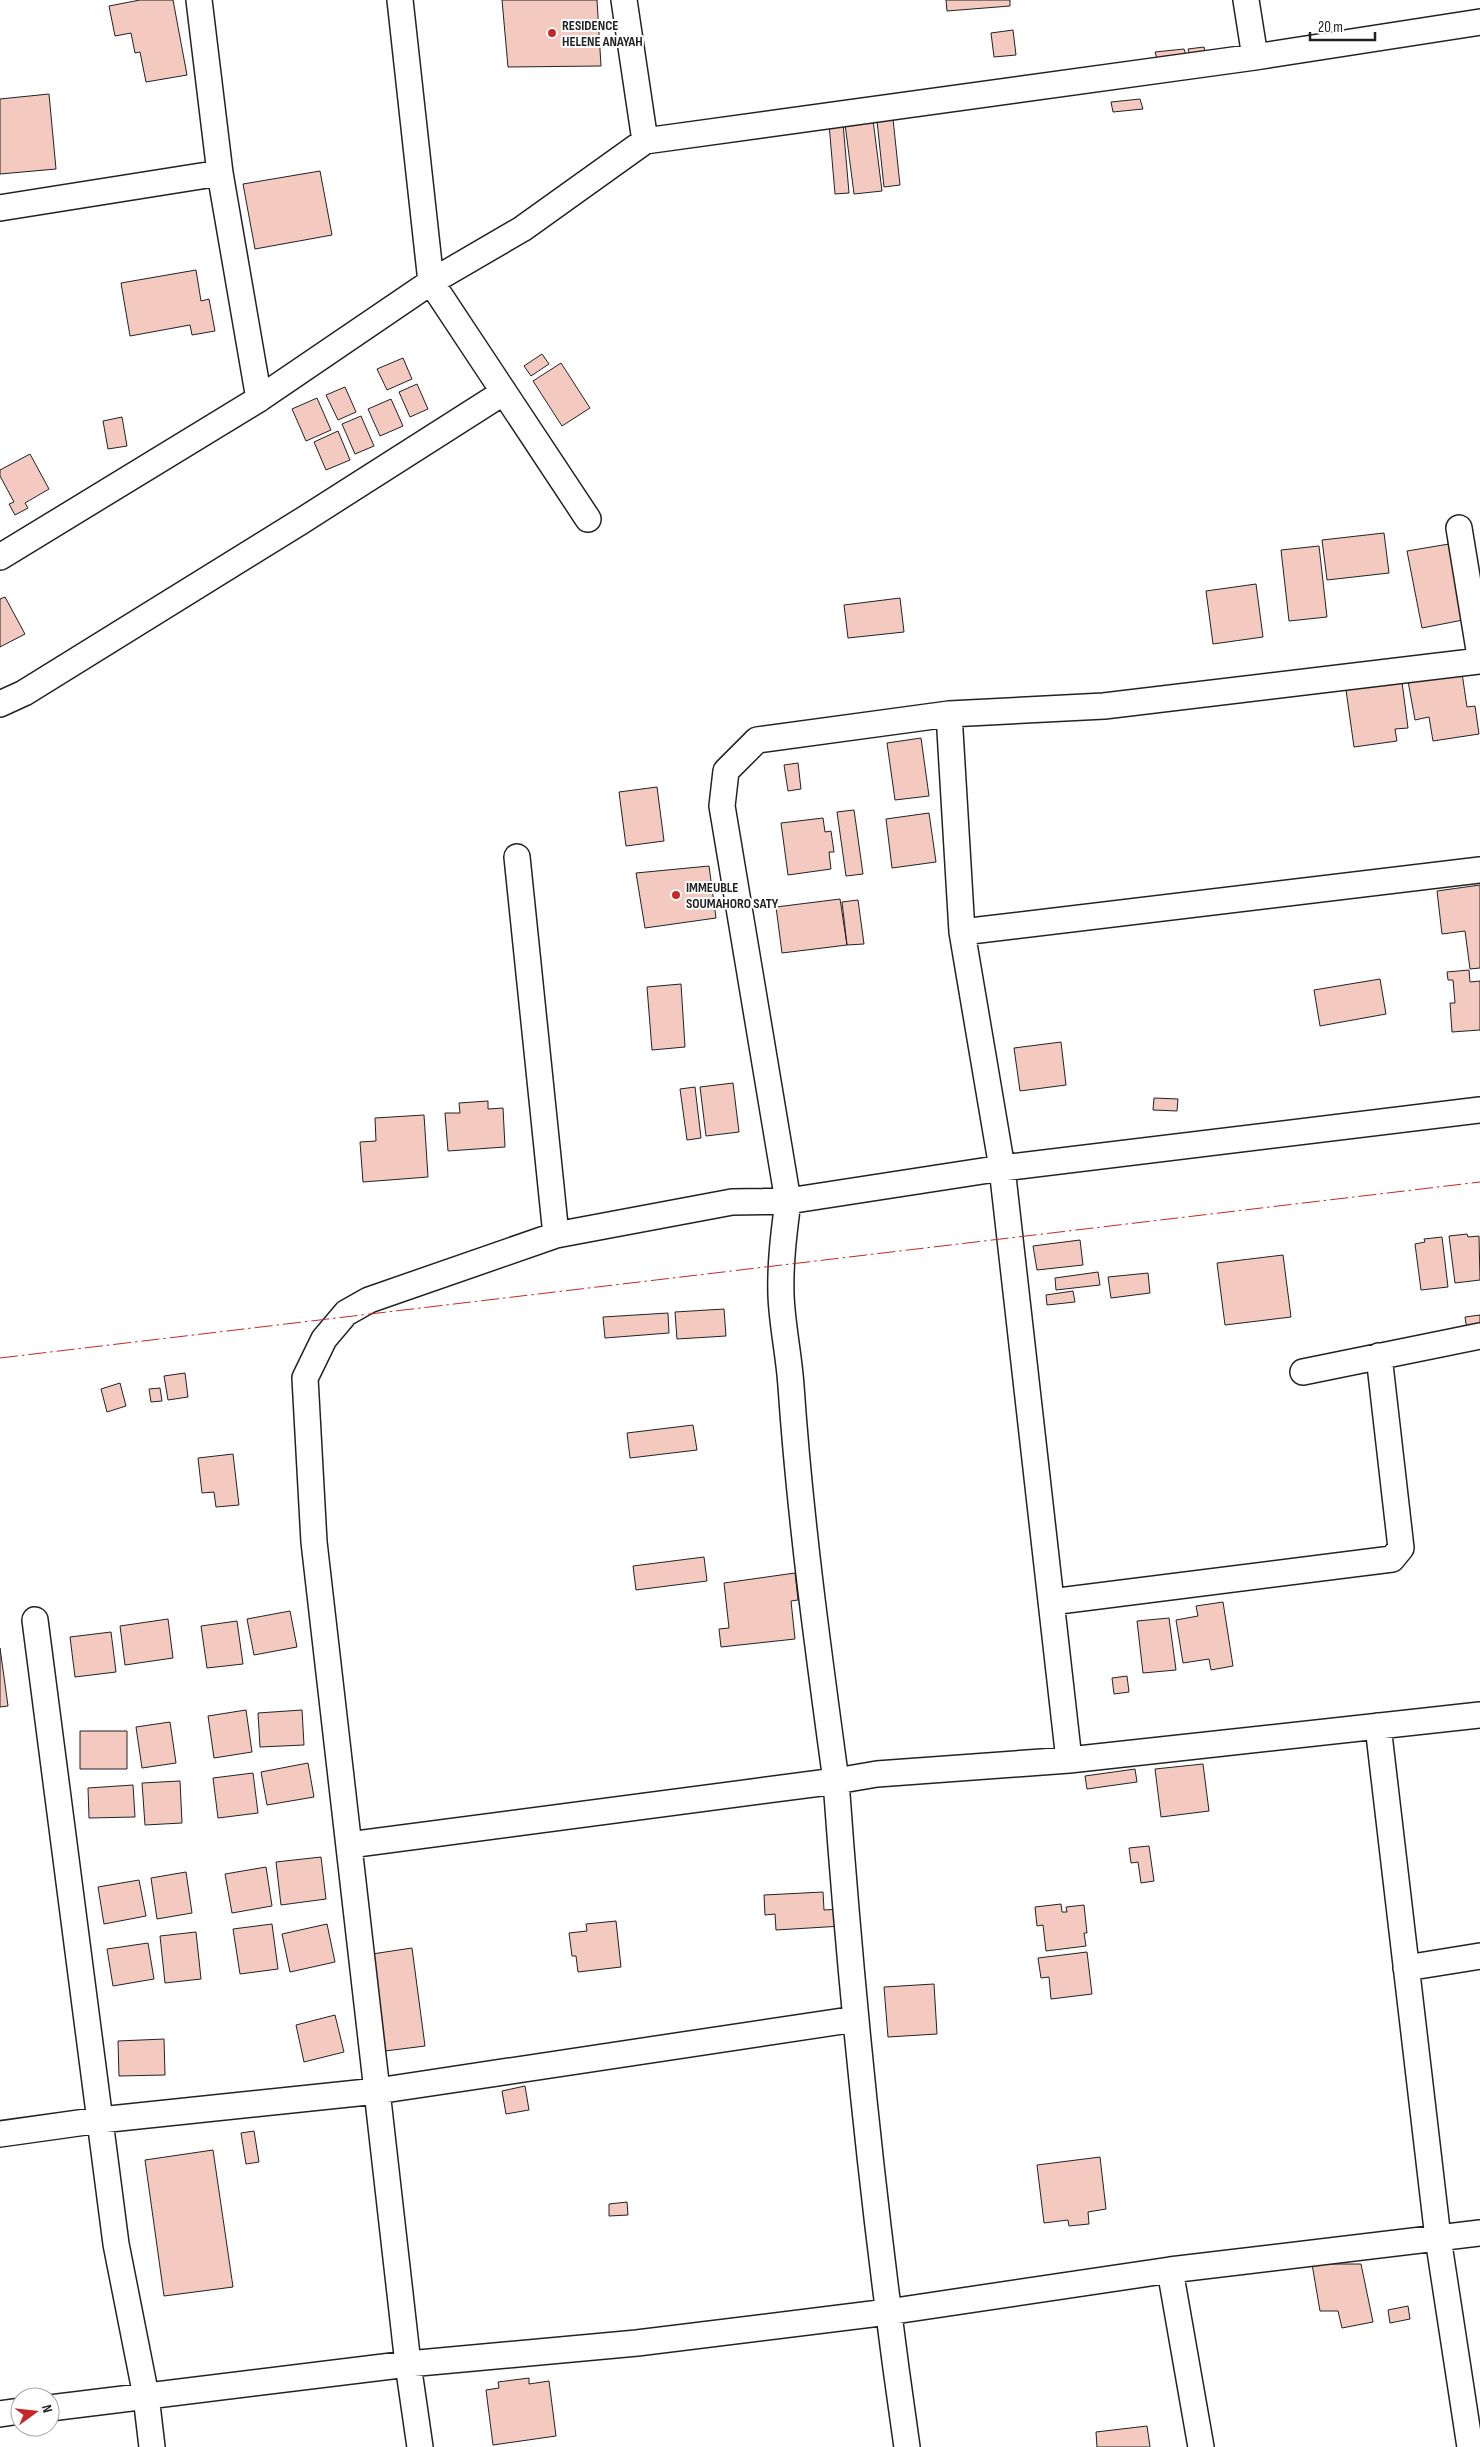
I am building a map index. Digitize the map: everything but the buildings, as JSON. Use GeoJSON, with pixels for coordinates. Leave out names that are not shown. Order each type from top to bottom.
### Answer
{"type":"FeatureCollection","features":[{"type":"Feature","properties":{"kind":"street"},"geometry":{"type":"LineString","coordinates":[[199,0],[220,173],[259,399]]}},
{"type":"Feature","properties":{"kind":"street"},"geometry":{"type":"LineString","coordinates":[[400,0],[431,282],[588,519]]}},
{"type":"Feature","properties":{"kind":"street"},"geometry":{"type":"LineString","coordinates":[[624,0],[645,141]]}},
{"type":"Feature","properties":{"kind":"street"},"geometry":{"type":"LineString","coordinates":[[1246,0],[1255,57]]}},
{"type":"Feature","properties":{"kind":"street"},"geometry":{"type":"LineString","coordinates":[[0,557],[259,399],[431,282],[522,229],[645,141],[1255,57],[1480,22]]}},
{"type":"Feature","properties":{"kind":"street"},"geometry":{"type":"LineString","coordinates":[[0,208],[220,173]]}},
{"type":"Feature","properties":{"kind":"street"},"geometry":{"type":"LineString","coordinates":[[0,704],[24,693],[504,392]]}},
{"type":"Feature","properties":{"kind":"street"},"geometry":{"type":"LineString","coordinates":[[1459,528],[1480,656]]}},
{"type":"Feature","properties":{"kind":"street"},"geometry":{"type":"LineString","coordinates":[[907,2447],[888,2312],[856,2019],[836,1781],[797,1479],[789,1354],[781,1297],[781,1260],[788,1201],[722,806],[726,771],[757,740],[949,714],[1104,706],[1480,661]]}},
{"type":"Feature","properties":{"kind":"street"},"geometry":{"type":"LineString","coordinates":[[949,714],[962,932],[1002,1168],[1069,1760]]}},
{"type":"Feature","properties":{"kind":"street"},"geometry":{"type":"LineString","coordinates":[[517,857],[556,1235]]}},
{"type":"Feature","properties":{"kind":"street"},"geometry":{"type":"LineString","coordinates":[[962,932],[1480,870]]}},
{"type":"Feature","properties":{"kind":"street"},"geometry":{"type":"LineString","coordinates":[[420,2447],[408,2364],[376,2091],[314,1542],[305,1378],[324,1339],[346,1313],[369,1300],[556,1235],[732,1202],[788,1201],[1002,1168],[1480,1110]]}},
{"type":"Feature","properties":{"kind":"street"},"geometry":{"type":"LineString","coordinates":[[1303,1372],[1480,1336]]}},
{"type":"Feature","properties":{"kind":"street"},"geometry":{"type":"LineString","coordinates":[[1051,1602],[1392,1559],[1401,1548],[1379,1356]]}},
{"type":"Feature","properties":{"kind":"street"},"geometry":{"type":"LineString","coordinates":[[35,1620],[116,2244],[146,2396],[152,2447]]}},
{"type":"Feature","properties":{"kind":"street"},"geometry":{"type":"LineString","coordinates":[[349,1845],[877,1774],[1069,1760],[1480,1715]]}},
{"type":"Feature","properties":{"kind":"street"},"geometry":{"type":"LineString","coordinates":[[1378,1726],[1438,2238],[1470,2447]]}},
{"type":"Feature","properties":{"kind":"street"},"geometry":{"type":"LineString","coordinates":[[1406,1968],[1480,1956]]}},
{"type":"Feature","properties":{"kind":"street"},"geometry":{"type":"LineString","coordinates":[[0,2134],[100,2120],[376,2091],[856,2019]]}},
{"type":"Feature","properties":{"kind":"street"},"geometry":{"type":"LineString","coordinates":[[60,2407],[408,2364],[637,2343],[888,2312],[1170,2270],[1480,2233]]}},
{"type":"Feature","properties":{"kind":"street"},"geometry":{"type":"LineString","coordinates":[[1170,2270],[1202,2447]]}},
{"type":"Feature","properties":{"kind":"power"},"geometry":{"type":"LineString","coordinates":[[0,1358],[1480,1182]]}},
{"type":"Feature","properties":{"kind":"place","name":"RESIDENCE HELENE ANAYAH"},"geometry":{"type":"Point","coordinates":[552,33]}},
{"type":"Feature","properties":{"kind":"place","name":"IMMEUBLE SOUMAHORO SATY"},"geometry":{"type":"Point","coordinates":[676,895]}}]}
